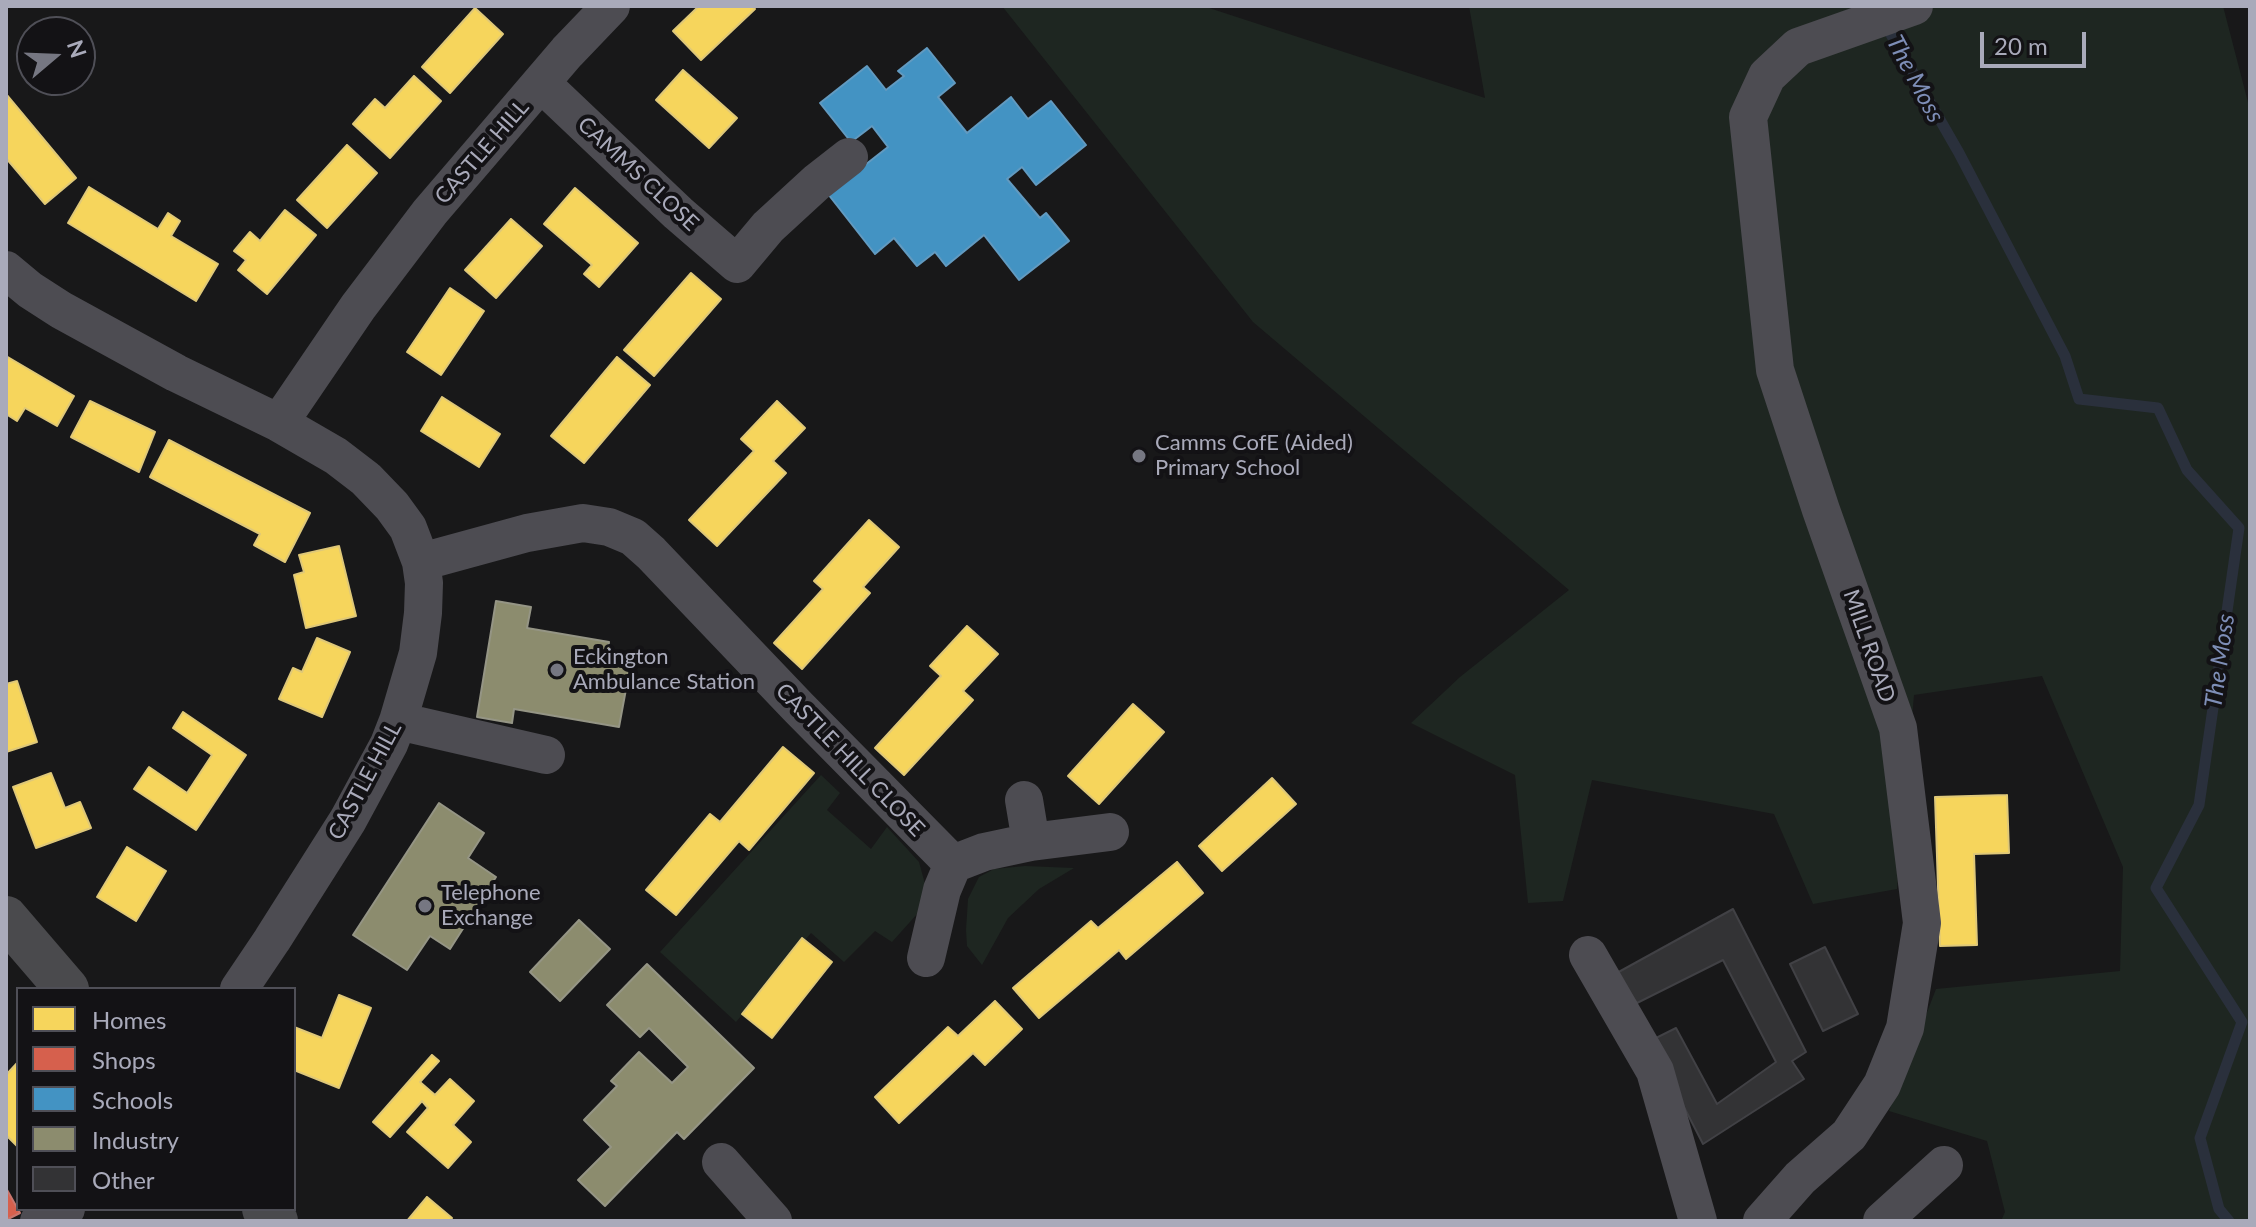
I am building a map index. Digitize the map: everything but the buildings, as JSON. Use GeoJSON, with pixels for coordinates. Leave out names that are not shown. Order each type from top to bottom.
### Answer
{"type":"FeatureCollection","features":[{"type":"Feature","properties":{"kind":"main road"},"geometry":{"type":"LineString","coordinates":[[6,918],[65,987]]}},
{"type":"Feature","properties":{"kind":"street","name":"CASTLE HILL"},"geometry":{"type":"LineString","coordinates":[[279,423],[358,307],[430,212],[567,52],[611,6]]}},
{"type":"Feature","properties":{"kind":"street","name":"MILL ROAD"},"geometry":{"type":"LineString","coordinates":[[1762,1221],[1800,1178],[1849,1135],[1882,1085],[1905,1028],[1922,923],[1898,728],[1775,370],[1748,117],[1767,76],[1798,47],[1913,6]]}},
{"type":"Feature","properties":{"kind":"street","name":"CAMMS CLOSE"},"geometry":{"type":"LineString","coordinates":[[541,83],[678,213],[737,264],[778,218],[849,157]]}},
{"type":"Feature","properties":{"kind":"street","name":"CASTLE HILL"},"geometry":{"type":"LineString","coordinates":[[6,270],[61,310],[176,373],[279,423],[336,456],[366,479],[392,506],[408,528],[421,562],[423,598],[418,653],[389,744],[348,820],[240,987]]}},
{"type":"Feature","properties":{"kind":"street","name":"CASTLE HILL CLOSE"},"geometry":{"type":"LineString","coordinates":[[421,562],[527,533],[583,523],[609,527],[633,537],[953,864]]}},
{"type":"Feature","properties":{"kind":"street"},"geometry":{"type":"LineString","coordinates":[[398,721],[546,755]]}},
{"type":"Feature","properties":{"kind":"street"},"geometry":{"type":"LineString","coordinates":[[1024,800],[1031,842]]}},
{"type":"Feature","properties":{"kind":"street"},"geometry":{"type":"LineString","coordinates":[[926,958],[942,890],[953,864],[984,852],[1031,842],[1110,832]]}},
{"type":"Feature","properties":{"kind":"street"},"geometry":{"type":"LineString","coordinates":[[1588,955],[1655,1071],[1698,1221]]}},
{"type":"Feature","properties":{"kind":"street"},"geometry":{"type":"LineString","coordinates":[[721,1162],[773,1221]]}},
{"type":"Feature","properties":{"kind":"street"},"geometry":{"type":"LineString","coordinates":[[1882,1221],[1944,1165]]}},
{"type":"Feature","properties":{"kind":"street"},"geometry":{"type":"LineString","coordinates":[[39,1221],[62,1211]]}},
{"type":"Feature","properties":{"kind":"shaded area"},"geometry":{"type":"Polygon","coordinates":[[[1002,6],[1203,6],[1485,98],[1469,6],[2223,6],[2250,110],[2250,1221],[2001,1221],[2005,1212],[1987,1141],[1889,1111],[1936,989],[2120,971],[2123,867],[2042,676],[1914,695],[1897,889],[1813,904],[1774,814],[1592,780],[1563,901],[1528,903],[1515,775],[1411,723],[1460,677],[1569,590],[1253,322],[1002,6]]]}},
{"type":"Feature","properties":{"kind":"shaded area"},"geometry":{"type":"Polygon","coordinates":[[[821,775],[840,793],[827,810],[871,849],[887,827],[919,862],[925,884],[918,913],[892,942],[875,931],[844,962],[811,933],[736,1022],[660,952],[821,775]]]}},
{"type":"Feature","properties":{"kind":"shaded area"},"geometry":{"type":"Polygon","coordinates":[[[1025,866],[1074,868],[1039,889],[1008,918],[982,965],[967,946],[968,899],[979,877],[994,869],[1025,866]]]}},
{"type":"Feature","properties":{"kind":"waterway","name":"The Moss"},"geometry":{"type":"LineString","coordinates":[[1885,24],[1959,153],[2065,356],[2079,399],[2158,408],[2187,470],[2239,528],[2199,805],[2156,888],[2242,1022],[2200,1138],[2219,1209],[2229,1221]]}},
{"type":"Feature","properties":{"kind":"place","name":"Camms CofE (Aided) Primary School"},"geometry":{"type":"Point","coordinates":[1139,456]}},
{"type":"Feature","properties":{"kind":"place","name":"Eckington Ambulance Station"},"geometry":{"type":"Point","coordinates":[557,670]}},
{"type":"Feature","properties":{"kind":"place","name":"Telephone Exchange"},"geometry":{"type":"Point","coordinates":[425,906]}}]}
